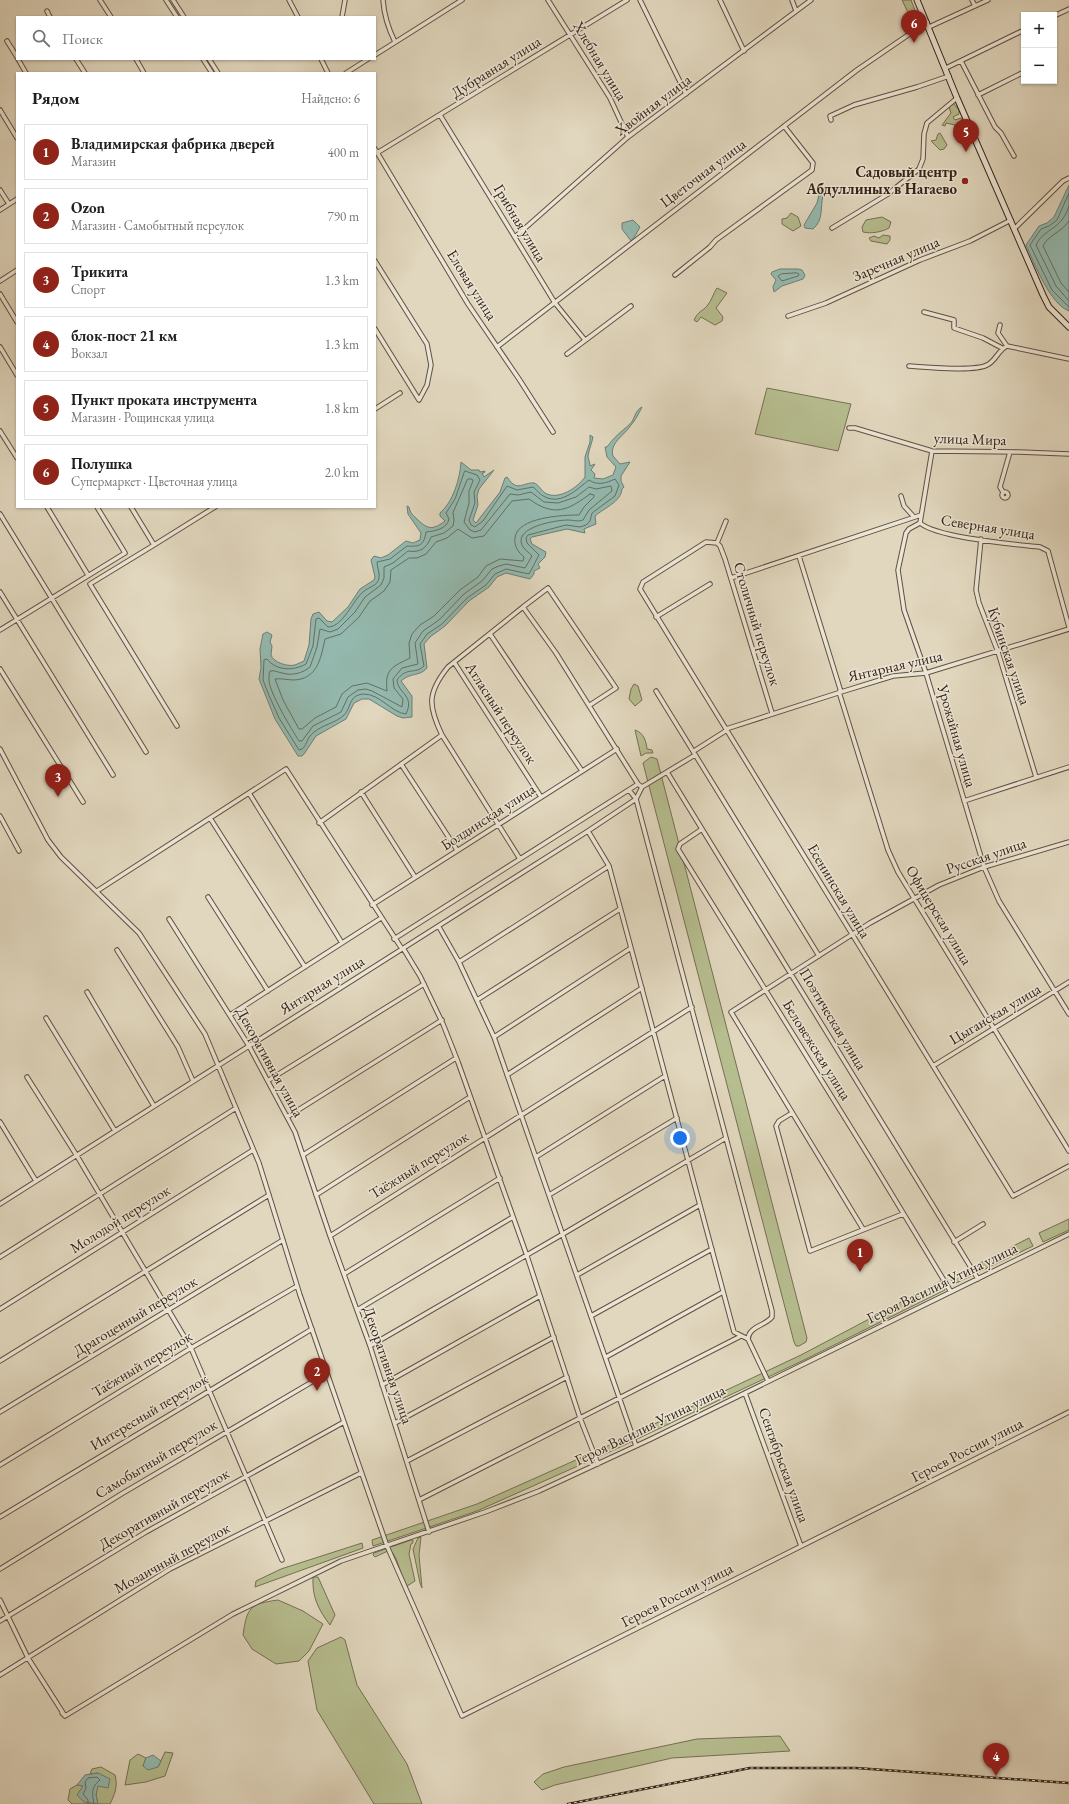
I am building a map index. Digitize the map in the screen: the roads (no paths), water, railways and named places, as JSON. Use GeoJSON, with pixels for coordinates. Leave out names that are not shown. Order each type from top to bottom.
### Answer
{"type":"FeatureCollection","features":[{"type":"Feature","properties":{"kind":"street"},"geometry":{"type":"LineString","coordinates":[[100,0],[110,16]]}},
{"type":"Feature","properties":{"kind":"street"},"geometry":{"type":"LineString","coordinates":[[166,0],[176,16]]}},
{"type":"Feature","properties":{"kind":"street"},"geometry":{"type":"LineString","coordinates":[[173,0],[183,16]]}},
{"type":"Feature","properties":{"kind":"street"},"geometry":{"type":"LineString","coordinates":[[289,0],[297,16]]}},
{"type":"Feature","properties":{"kind":"street"},"geometry":{"type":"LineString","coordinates":[[342,16],[346,0]]}},
{"type":"Feature","properties":{"kind":"street"},"geometry":{"type":"LineString","coordinates":[[383,0],[387,24],[395,42]]}},
{"type":"Feature","properties":{"kind":"street"},"geometry":{"type":"LineString","coordinates":[[376,54],[462,0]]}},
{"type":"Feature","properties":{"kind":"street","name":"Хлебная улица"},"geometry":{"type":"LineString","coordinates":[[548,0],[610,98],[628,137]]}},
{"type":"Feature","properties":{"kind":"street","name":"Дубравная улица"},"geometry":{"type":"LineString","coordinates":[[378,153],[627,0]]}},
{"type":"Feature","properties":{"kind":"street"},"geometry":{"type":"LineString","coordinates":[[640,0],[686,94]]}},
{"type":"Feature","properties":{"kind":"street"},"geometry":{"type":"LineString","coordinates":[[720,0],[744,51]]}},
{"type":"Feature","properties":{"kind":"street"},"geometry":{"type":"LineString","coordinates":[[792,0],[796,11]]}},
{"type":"Feature","properties":{"kind":"street","name":"Хвойная улица"},"geometry":{"type":"LineString","coordinates":[[515,236],[628,137],[811,0]]}},
{"type":"Feature","properties":{"kind":"street"},"geometry":{"type":"LineString","coordinates":[[917,0],[957,98],[1046,301],[1049,307],[1069,327]]}},
{"type":"Feature","properties":{"kind":"street"},"geometry":{"type":"LineString","coordinates":[[972,0],[974,6]]}},
{"type":"Feature","properties":{"kind":"street","name":"Цветочная улица"},"geometry":{"type":"LineString","coordinates":[[497,347],[857,70],[928,24],[988,0]]}},
{"type":"Feature","properties":{"kind":"street"},"geometry":{"type":"LineString","coordinates":[[1057,15],[1069,9]]}},
{"type":"Feature","properties":{"kind":"street"},"geometry":{"type":"LineString","coordinates":[[47,11],[50,16]]}},
{"type":"Feature","properties":{"kind":"street"},"geometry":{"type":"LineString","coordinates":[[946,68],[1021,31]]}},
{"type":"Feature","properties":{"kind":"street"},"geometry":{"type":"LineString","coordinates":[[7,41],[16,55]]}},
{"type":"Feature","properties":{"kind":"street"},"geometry":{"type":"LineString","coordinates":[[19,60],[25,72]]}},
{"type":"Feature","properties":{"kind":"street"},"geometry":{"type":"LineString","coordinates":[[77,60],[84,72]]}},
{"type":"Feature","properties":{"kind":"street"},"geometry":{"type":"LineString","coordinates":[[137,60],[143,72]]}},
{"type":"Feature","properties":{"kind":"street"},"geometry":{"type":"LineString","coordinates":[[204,60],[211,72]]}},
{"type":"Feature","properties":{"kind":"street"},"geometry":{"type":"LineString","coordinates":[[210,60],[217,72]]}},
{"type":"Feature","properties":{"kind":"street"},"geometry":{"type":"LineString","coordinates":[[322,60],[328,72]]}},
{"type":"Feature","properties":{"kind":"street"},"geometry":{"type":"LineString","coordinates":[[348,72],[366,60]]}},
{"type":"Feature","properties":{"kind":"street"},"geometry":{"type":"LineString","coordinates":[[961,61],[995,127],[1001,133],[1014,156]]}},
{"type":"Feature","properties":{"kind":"street"},"geometry":{"type":"LineString","coordinates":[[978,95],[1021,74]]}},
{"type":"Feature","properties":{"kind":"street"},"geometry":{"type":"LineString","coordinates":[[831,120],[830,116],[849,107],[949,76]]}},
{"type":"Feature","properties":{"kind":"street"},"geometry":{"type":"LineString","coordinates":[[832,228],[888,194],[919,169],[923,160],[924,134],[927,123],[957,98]]}},
{"type":"Feature","properties":{"kind":"street"},"geometry":{"type":"LineString","coordinates":[[0,110],[16,136]]}},
{"type":"Feature","properties":{"kind":"street","name":"Грибная улица"},"geometry":{"type":"LineString","coordinates":[[440,116],[555,303],[584,340]]}},
{"type":"Feature","properties":{"kind":"street"},"geometry":{"type":"LineString","coordinates":[[675,275],[710,247],[716,240],[812,170],[813,163],[784,126]]}},
{"type":"Feature","properties":{"kind":"street","name":"Еловая улица"},"geometry":{"type":"LineString","coordinates":[[376,150],[468,304],[553,432]]}},
{"type":"Feature","properties":{"kind":"street"},"geometry":{"type":"LineString","coordinates":[[1014,229],[1063,181],[1069,178]]}},
{"type":"Feature","properties":{"kind":"street"},"geometry":{"type":"LineString","coordinates":[[0,190],[9,204]]}},
{"type":"Feature","properties":{"kind":"street"},"geometry":{"type":"LineString","coordinates":[[0,210],[16,200]]}},
{"type":"Feature","properties":{"kind":"street","name":"Заречная улица"},"geometry":{"type":"LineString","coordinates":[[788,316],[826,303],[920,260],[970,241],[1011,220]]}},
{"type":"Feature","properties":{"kind":"street"},"geometry":{"type":"LineString","coordinates":[[376,263],[427,344],[431,365],[427,385],[419,400],[376,331]]}},
{"type":"Feature","properties":{"kind":"street"},"geometry":{"type":"LineString","coordinates":[[0,281],[16,271]]}},
{"type":"Feature","properties":{"kind":"street"},"geometry":{"type":"LineString","coordinates":[[0,294],[16,320]]}},
{"type":"Feature","properties":{"kind":"street"},"geometry":{"type":"LineString","coordinates":[[567,354],[631,306]]}},
{"type":"Feature","properties":{"kind":"street"},"geometry":{"type":"LineString","coordinates":[[12,314],[16,312]]}},
{"type":"Feature","properties":{"kind":"street"},"geometry":{"type":"LineString","coordinates":[[924,312],[954,320],[954,328],[984,338],[1002,348]]}},
{"type":"Feature","properties":{"kind":"street"},"geometry":{"type":"LineString","coordinates":[[1000,325],[998,333],[1007,346]]}},
{"type":"Feature","properties":{"kind":"street"},"geometry":{"type":"LineString","coordinates":[[909,366],[980,368],[991,363],[1002,348],[1007,346],[1069,359]]}},
{"type":"Feature","properties":{"kind":"street"},"geometry":{"type":"LineString","coordinates":[[0,347],[16,373]]}},
{"type":"Feature","properties":{"kind":"street"},"geometry":{"type":"LineString","coordinates":[[376,408],[400,393]]}},
{"type":"Feature","properties":{"kind":"street","name":"улица Мира"},"geometry":{"type":"LineString","coordinates":[[849,428],[855,428],[932,451],[1069,454]]}},
{"type":"Feature","properties":{"kind":"street"},"geometry":{"type":"LineString","coordinates":[[0,431],[16,456]]}},
{"type":"Feature","properties":{"kind":"street"},"geometry":{"type":"LineString","coordinates":[[920,523],[932,451]]}},
{"type":"Feature","properties":{"kind":"street"},"geometry":{"type":"LineString","coordinates":[[1003,492],[1000,487],[1010,452]]}},
{"type":"Feature","properties":{"kind":"street"},"geometry":{"type":"LineString","coordinates":[[901,496],[904,506],[914,517]]}},
{"type":"Feature","properties":{"kind":"street"},"geometry":{"type":"LineString","coordinates":[[48,508],[88,576]]}},
{"type":"Feature","properties":{"kind":"street"},"geometry":{"type":"LineString","coordinates":[[0,630],[125,553],[98,508]]}},
{"type":"Feature","properties":{"kind":"street"},"geometry":{"type":"LineString","coordinates":[[132,508],[154,545]]}},
{"type":"Feature","properties":{"kind":"street"},"geometry":{"type":"LineString","coordinates":[[177,726],[90,584],[213,508]]}},
{"type":"Feature","properties":{"kind":"street"},"geometry":{"type":"LineString","coordinates":[[0,514],[146,752]]}},
{"type":"Feature","properties":{"kind":"street","name":"Северная улица"},"geometry":{"type":"LineString","coordinates":[[731,578],[921,514]]}},
{"type":"Feature","properties":{"kind":"street"},"geometry":{"type":"LineString","coordinates":[[717,543],[726,521]]}},
{"type":"Feature","properties":{"kind":"street","name":"Северная улица"},"geometry":{"type":"LineString","coordinates":[[920,523],[931,530],[1040,547],[1048,551],[1069,628]]}},
{"type":"Feature","properties":{"kind":"street","name":"Урожайная улица"},"geometry":{"type":"LineString","coordinates":[[920,523],[909,529],[906,533],[898,570],[904,610],[926,673],[984,867],[999,901],[1069,1014]]}},
{"type":"Feature","properties":{"kind":"street","name":"Кубинская улица"},"geometry":{"type":"LineString","coordinates":[[981,539],[976,590],[979,604],[998,652],[1036,777]]}},
{"type":"Feature","properties":{"kind":"street","name":"Есенинская улица"},"geometry":{"type":"LineString","coordinates":[[717,543],[706,542],[640,586],[640,589],[727,729],[851,935],[1013,1196],[1069,1166]]}},
{"type":"Feature","properties":{"kind":"street","name":"Столичный переулок"},"geometry":{"type":"LineString","coordinates":[[717,543],[720,546],[731,578],[772,713]]}},
{"type":"Feature","properties":{"kind":"street","name":"Офицерская улица"},"geometry":{"type":"LineString","coordinates":[[799,556],[888,850],[898,872],[1069,1151]]}},
{"type":"Feature","properties":{"kind":"street"},"geometry":{"type":"LineString","coordinates":[[656,617],[710,584]]}},
{"type":"Feature","properties":{"kind":"street"},"geometry":{"type":"LineString","coordinates":[[520,859],[442,735],[433,715],[432,695],[440,678],[454,662],[548,588],[616,688],[590,705]]}},
{"type":"Feature","properties":{"kind":"street"},"geometry":{"type":"LineString","coordinates":[[0,592],[113,775]]}},
{"type":"Feature","properties":{"kind":"street"},"geometry":{"type":"LineString","coordinates":[[523,608],[556,653],[590,705],[638,784],[642,787],[636,799]]}},
{"type":"Feature","properties":{"kind":"street","name":"Янтарная улица"},"geometry":{"type":"LineString","coordinates":[[642,787],[667,772],[727,729],[772,713],[893,676],[926,673],[998,652],[1069,628]]}},
{"type":"Feature","properties":{"kind":"street"},"geometry":{"type":"LineString","coordinates":[[490,634],[582,771]]}},
{"type":"Feature","properties":{"kind":"street","name":"Атласный переулок"},"geometry":{"type":"LineString","coordinates":[[454,662],[541,797]]}},
{"type":"Feature","properties":{"kind":"street"},"geometry":{"type":"LineString","coordinates":[[0,669],[83,802]]}},
{"type":"Feature","properties":{"kind":"street"},"geometry":{"type":"LineString","coordinates":[[656,691],[819,956]]}},
{"type":"Feature","properties":{"kind":"street"},"geometry":{"type":"LineString","coordinates":[[319,822],[442,735]]}},
{"type":"Feature","properties":{"kind":"street"},"geometry":{"type":"LineString","coordinates":[[0,749],[48,840],[61,857],[139,933],[202,1028],[253,1150],[269,1195],[297,1286],[387,1546]]}},
{"type":"Feature","properties":{"kind":"street","name":"Болдинская улица"},"geometry":{"type":"LineString","coordinates":[[372,905],[617,749]]}},
{"type":"Feature","properties":{"kind":"street"},"geometry":{"type":"LineString","coordinates":[[401,764],[457,850]]}},
{"type":"Feature","properties":{"kind":"street"},"geometry":{"type":"LineString","coordinates":[[964,801],[1069,767]]}},
{"type":"Feature","properties":{"kind":"street"},"geometry":{"type":"LineString","coordinates":[[97,891],[286,769],[394,939],[402,948],[424,984],[442,1020],[500,1178],[527,1255],[580,1418],[598,1464]]}},
{"type":"Feature","properties":{"kind":"street","name":"Поэтическая улица"},"geometry":{"type":"LineString","coordinates":[[667,772],[978,1279]]}},
{"type":"Feature","properties":{"kind":"street"},"geometry":{"type":"LineString","coordinates":[[394,939],[638,784]]}},
{"type":"Feature","properties":{"kind":"street"},"geometry":{"type":"LineString","coordinates":[[629,790],[636,799],[772,1311],[772,1317],[769,1321],[752,1330],[748,1339],[768,1381]]}},
{"type":"Feature","properties":{"kind":"street"},"geometry":{"type":"LineString","coordinates":[[361,792],[415,877]]}},
{"type":"Feature","properties":{"kind":"street"},"geometry":{"type":"LineString","coordinates":[[249,793],[342,943]]}},
{"type":"Feature","properties":{"kind":"street","name":"Янтарная улица"},"geometry":{"type":"LineString","coordinates":[[0,1204],[402,948],[439,927],[588,832],[636,799]]}},
{"type":"Feature","properties":{"kind":"street"},"geometry":{"type":"LineString","coordinates":[[0,816],[19,851]]}},
{"type":"Feature","properties":{"kind":"street"},"geometry":{"type":"LineString","coordinates":[[210,818],[305,967]]}},
{"type":"Feature","properties":{"kind":"street","name":"Беловежская улица"},"geometry":{"type":"LineString","coordinates":[[702,829],[680,844],[678,849],[951,1292]]}},
{"type":"Feature","properties":{"kind":"street"},"geometry":{"type":"LineString","coordinates":[[588,832],[608,866],[734,1332],[748,1339]]}},
{"type":"Feature","properties":{"kind":"street","name":"Русская улица"},"geometry":{"type":"LineString","coordinates":[[792,1113],[731,1014],[732,1010],[851,935],[939,885],[984,867],[1069,842]]}},
{"type":"Feature","properties":{"kind":"street"},"geometry":{"type":"LineString","coordinates":[[459,962],[608,866]]}},
{"type":"Feature","properties":{"kind":"street"},"geometry":{"type":"LineString","coordinates":[[208,897],[268,991]]}},
{"type":"Feature","properties":{"kind":"street"},"geometry":{"type":"LineString","coordinates":[[477,1000],[620,909]]}},
{"type":"Feature","properties":{"kind":"street"},"geometry":{"type":"LineString","coordinates":[[230,1015],[381,918]]}},
{"type":"Feature","properties":{"kind":"street","name":"Декоративная улица"},"geometry":{"type":"LineString","coordinates":[[169,919],[250,1046],[295,1132],[330,1236],[370,1346],[429,1532]]}},
{"type":"Feature","properties":{"kind":"street"},"geometry":{"type":"LineString","coordinates":[[439,927],[459,962],[494,1037],[636,1446]]}},
{"type":"Feature","properties":{"kind":"street"},"geometry":{"type":"LineString","coordinates":[[494,1037],[631,948]]}},
{"type":"Feature","properties":{"kind":"street"},"geometry":{"type":"LineString","coordinates":[[117,950],[178,1047],[193,1081]]}},
{"type":"Feature","properties":{"kind":"street","name":"Цыганская улица"},"geometry":{"type":"LineString","coordinates":[[933,1066],[1069,982]]}},
{"type":"Feature","properties":{"kind":"street"},"geometry":{"type":"LineString","coordinates":[[269,1080],[424,984]]}},
{"type":"Feature","properties":{"kind":"street"},"geometry":{"type":"LineString","coordinates":[[507,1075],[642,988]]}},
{"type":"Feature","properties":{"kind":"street"},"geometry":{"type":"LineString","coordinates":[[87,992],[154,1106]]}},
{"type":"Feature","properties":{"kind":"street","name":"Таёжный переулок"},"geometry":{"type":"LineString","coordinates":[[330,1236],[692,1007]]}},
{"type":"Feature","properties":{"kind":"street"},"geometry":{"type":"LineString","coordinates":[[46,1018],[115,1131]]}},
{"type":"Feature","properties":{"kind":"street"},"geometry":{"type":"LineString","coordinates":[[287,1117],[442,1020]]}},
{"type":"Feature","properties":{"kind":"street"},"geometry":{"type":"LineString","coordinates":[[303,1155],[456,1058]]}},
{"type":"Feature","properties":{"kind":"street"},"geometry":{"type":"LineString","coordinates":[[536,1156],[665,1076]]}},
{"type":"Feature","properties":{"kind":"street"},"geometry":{"type":"LineString","coordinates":[[27,1077],[77,1156],[191,1348],[282,1560]]}},
{"type":"Feature","properties":{"kind":"street"},"geometry":{"type":"LineString","coordinates":[[316,1195],[470,1097]]}},
{"type":"Feature","properties":{"kind":"street"},"geometry":{"type":"LineString","coordinates":[[0,1257],[236,1108]]}},
{"type":"Feature","properties":{"kind":"street"},"geometry":{"type":"LineString","coordinates":[[863,1229],[792,1113],[779,1121],[776,1126],[808,1250],[812,1251],[903,1214]]}},
{"type":"Feature","properties":{"kind":"street"},"geometry":{"type":"LineString","coordinates":[[549,1195],[677,1118]]}},
{"type":"Feature","properties":{"kind":"street"},"geometry":{"type":"LineString","coordinates":[[0,1122],[36,1181]]}},
{"type":"Feature","properties":{"kind":"street"},"geometry":{"type":"LineString","coordinates":[[370,1346],[726,1138]]}},
{"type":"Feature","properties":{"kind":"street","name":"Молодой переулок"},"geometry":{"type":"LineString","coordinates":[[0,1309],[253,1150]]}},
{"type":"Feature","properties":{"kind":"street"},"geometry":{"type":"LineString","coordinates":[[344,1274],[500,1178]]}},
{"type":"Feature","properties":{"kind":"street"},"geometry":{"type":"LineString","coordinates":[[0,1361],[269,1195]]}},
{"type":"Feature","properties":{"kind":"street"},"geometry":{"type":"LineString","coordinates":[[577,1275],[700,1205]]}},
{"type":"Feature","properties":{"kind":"street"},"geometry":{"type":"LineString","coordinates":[[357,1310],[513,1217]]}},
{"type":"Feature","properties":{"kind":"street"},"geometry":{"type":"LineString","coordinates":[[954,1242],[983,1224]]}},
{"type":"Feature","properties":{"kind":"street","name":"Героя Василия Утина улица"},"geometry":{"type":"LineString","coordinates":[[65,1716],[233,1614],[341,1561],[429,1532],[532,1493],[598,1464],[1069,1234]]}},
{"type":"Feature","properties":{"kind":"street","name":"Драгоценный переулок"},"geometry":{"type":"LineString","coordinates":[[0,1412],[283,1240]]}},
{"type":"Feature","properties":{"kind":"street"},"geometry":{"type":"LineString","coordinates":[[591,1316],[712,1249]]}},
{"type":"Feature","properties":{"kind":"street","name":"Таёжный переулок"},"geometry":{"type":"LineString","coordinates":[[0,1465],[191,1348],[297,1286]]}},
{"type":"Feature","properties":{"kind":"street"},"geometry":{"type":"LineString","coordinates":[[606,1357],[723,1292]]}},
{"type":"Feature","properties":{"kind":"street"},"geometry":{"type":"LineString","coordinates":[[382,1385],[540,1296]]}},
{"type":"Feature","properties":{"kind":"street","name":"Интересный переулок"},"geometry":{"type":"LineString","coordinates":[[0,1517],[312,1329]]}},
{"type":"Feature","properties":{"kind":"street"},"geometry":{"type":"LineString","coordinates":[[419,1500],[741,1336]]}},
{"type":"Feature","properties":{"kind":"street"},"geometry":{"type":"LineString","coordinates":[[395,1423],[554,1337]]}},
{"type":"Feature","properties":{"kind":"street","name":"Самобытный переулок"},"geometry":{"type":"LineString","coordinates":[[0,1569],[129,1489],[327,1374]]}},
{"type":"Feature","properties":{"kind":"street"},"geometry":{"type":"LineString","coordinates":[[407,1461],[567,1377]]}},
{"type":"Feature","properties":{"kind":"street","name":"Сентябрьская улица"},"geometry":{"type":"LineString","coordinates":[[745,1393],[801,1546]]}},
{"type":"Feature","properties":{"kind":"street","name":"Героев России улица"},"geometry":{"type":"LineString","coordinates":[[387,1546],[462,1716],[1069,1412]]}},
{"type":"Feature","properties":{"kind":"street","name":"Декоративный переулок"},"geometry":{"type":"LineString","coordinates":[[0,1621],[146,1532],[245,1475],[344,1422]]}},
{"type":"Feature","properties":{"kind":"street","name":"Мозаичный переулок"},"geometry":{"type":"LineString","coordinates":[[0,1675],[170,1569],[361,1473]]}},
{"type":"Feature","properties":{"kind":"street"},"geometry":{"type":"LineString","coordinates":[[0,1600],[28,1658],[65,1716]]}},
{"type":"Feature","properties":{"kind":"street"},"geometry":{"type":"LineString","coordinates":[[62,1713],[65,1716]]}},
{"type":"Feature","properties":{"kind":"water"},"geometry":{"type":"Polygon","coordinates":[[[1069,185],[1069,311],[1062,307],[1049,292],[1026,245],[1039,226],[1047,223],[1054,217],[1069,185]]]}},
{"type":"Feature","properties":{"kind":"water"},"geometry":{"type":"Polygon","coordinates":[[[826,190],[829,190],[823,196],[819,222],[813,229],[805,228],[804,225],[817,203],[819,195],[826,190]]]}},
{"type":"Feature","properties":{"kind":"water"},"geometry":{"type":"Polygon","coordinates":[[[633,220],[640,227],[631,241],[622,229],[622,223],[633,220]]]}},
{"type":"Feature","properties":{"kind":"water"},"geometry":{"type":"Polygon","coordinates":[[[780,269],[798,269],[802,270],[805,275],[803,279],[782,286],[774,292],[773,287],[776,280],[771,274],[772,272],[780,269]]]}},
{"type":"Feature","properties":{"kind":"water"},"geometry":{"type":"Polygon","coordinates":[[[642,407],[634,421],[613,447],[613,456],[620,464],[630,462],[621,476],[621,481],[624,487],[619,498],[595,516],[596,524],[584,529],[585,533],[567,529],[532,537],[530,539],[532,544],[546,552],[545,557],[538,564],[540,568],[534,571],[534,574],[530,579],[506,573],[497,577],[489,587],[469,601],[445,626],[430,637],[424,644],[427,668],[421,673],[408,676],[401,681],[412,696],[412,717],[403,718],[397,716],[369,699],[362,699],[354,703],[346,719],[316,736],[304,754],[302,756],[298,756],[275,719],[259,679],[261,668],[260,649],[263,634],[267,632],[272,635],[270,642],[272,646],[271,655],[277,662],[284,665],[295,665],[304,661],[309,645],[311,619],[313,614],[319,612],[327,621],[332,622],[348,607],[360,589],[374,580],[375,577],[371,560],[374,556],[381,558],[388,555],[406,541],[413,543],[420,540],[421,533],[408,514],[407,506],[409,507],[413,516],[423,525],[433,527],[445,521],[440,516],[440,513],[449,503],[455,490],[461,462],[471,470],[479,470],[480,472],[485,471],[482,473],[484,477],[494,470],[479,489],[477,496],[478,505],[473,520],[476,523],[500,492],[505,478],[507,477],[511,482],[518,486],[534,483],[545,493],[550,495],[562,494],[573,489],[585,477],[585,457],[590,442],[590,435],[593,437],[588,457],[590,466],[595,464],[591,470],[595,474],[594,478],[603,479],[613,475],[616,467],[607,457],[605,447],[607,447],[615,437],[630,424],[638,410],[642,407]]]}},
{"type":"Feature","properties":{"kind":"water"},"geometry":{"type":"Polygon","coordinates":[[[153,1755],[161,1761],[158,1767],[148,1770],[143,1766],[146,1758],[153,1755]]]}},
{"type":"Feature","properties":{"kind":"water"},"geometry":{"type":"Polygon","coordinates":[[[98,1773],[110,1779],[108,1788],[98,1786],[96,1795],[98,1804],[84,1802],[77,1795],[83,1786],[77,1785],[85,1775],[98,1773]]]}},
{"type":"Feature","properties":{"kind":"railway"},"geometry":{"type":"LineString","coordinates":[[568,1804],[750,1768],[856,1768],[1069,1783]]}},
{"type":"Feature","properties":{"kind":"place","name":"Полушка"},"geometry":{"type":"Point","coordinates":[914,43]}},
{"type":"Feature","properties":{"kind":"place","name":"Пункт проката инструмента"},"geometry":{"type":"Point","coordinates":[966,152]}},
{"type":"Feature","properties":{"kind":"place","name":"Садовый центр Абдуллиных в Нагаево"},"geometry":{"type":"Point","coordinates":[965,181]}},
{"type":"Feature","properties":{"kind":"place","name":"Трикита"},"geometry":{"type":"Point","coordinates":[58,797]}},
{"type":"Feature","properties":{"kind":"place","name":"Владимирская фабрика дверей"},"geometry":{"type":"Point","coordinates":[860,1272]}},
{"type":"Feature","properties":{"kind":"place","name":"Ozon"},"geometry":{"type":"Point","coordinates":[317,1391]}},
{"type":"Feature","properties":{"kind":"place","name":"блок-пост 21 км"},"geometry":{"type":"Point","coordinates":[996,1776]}}]}
